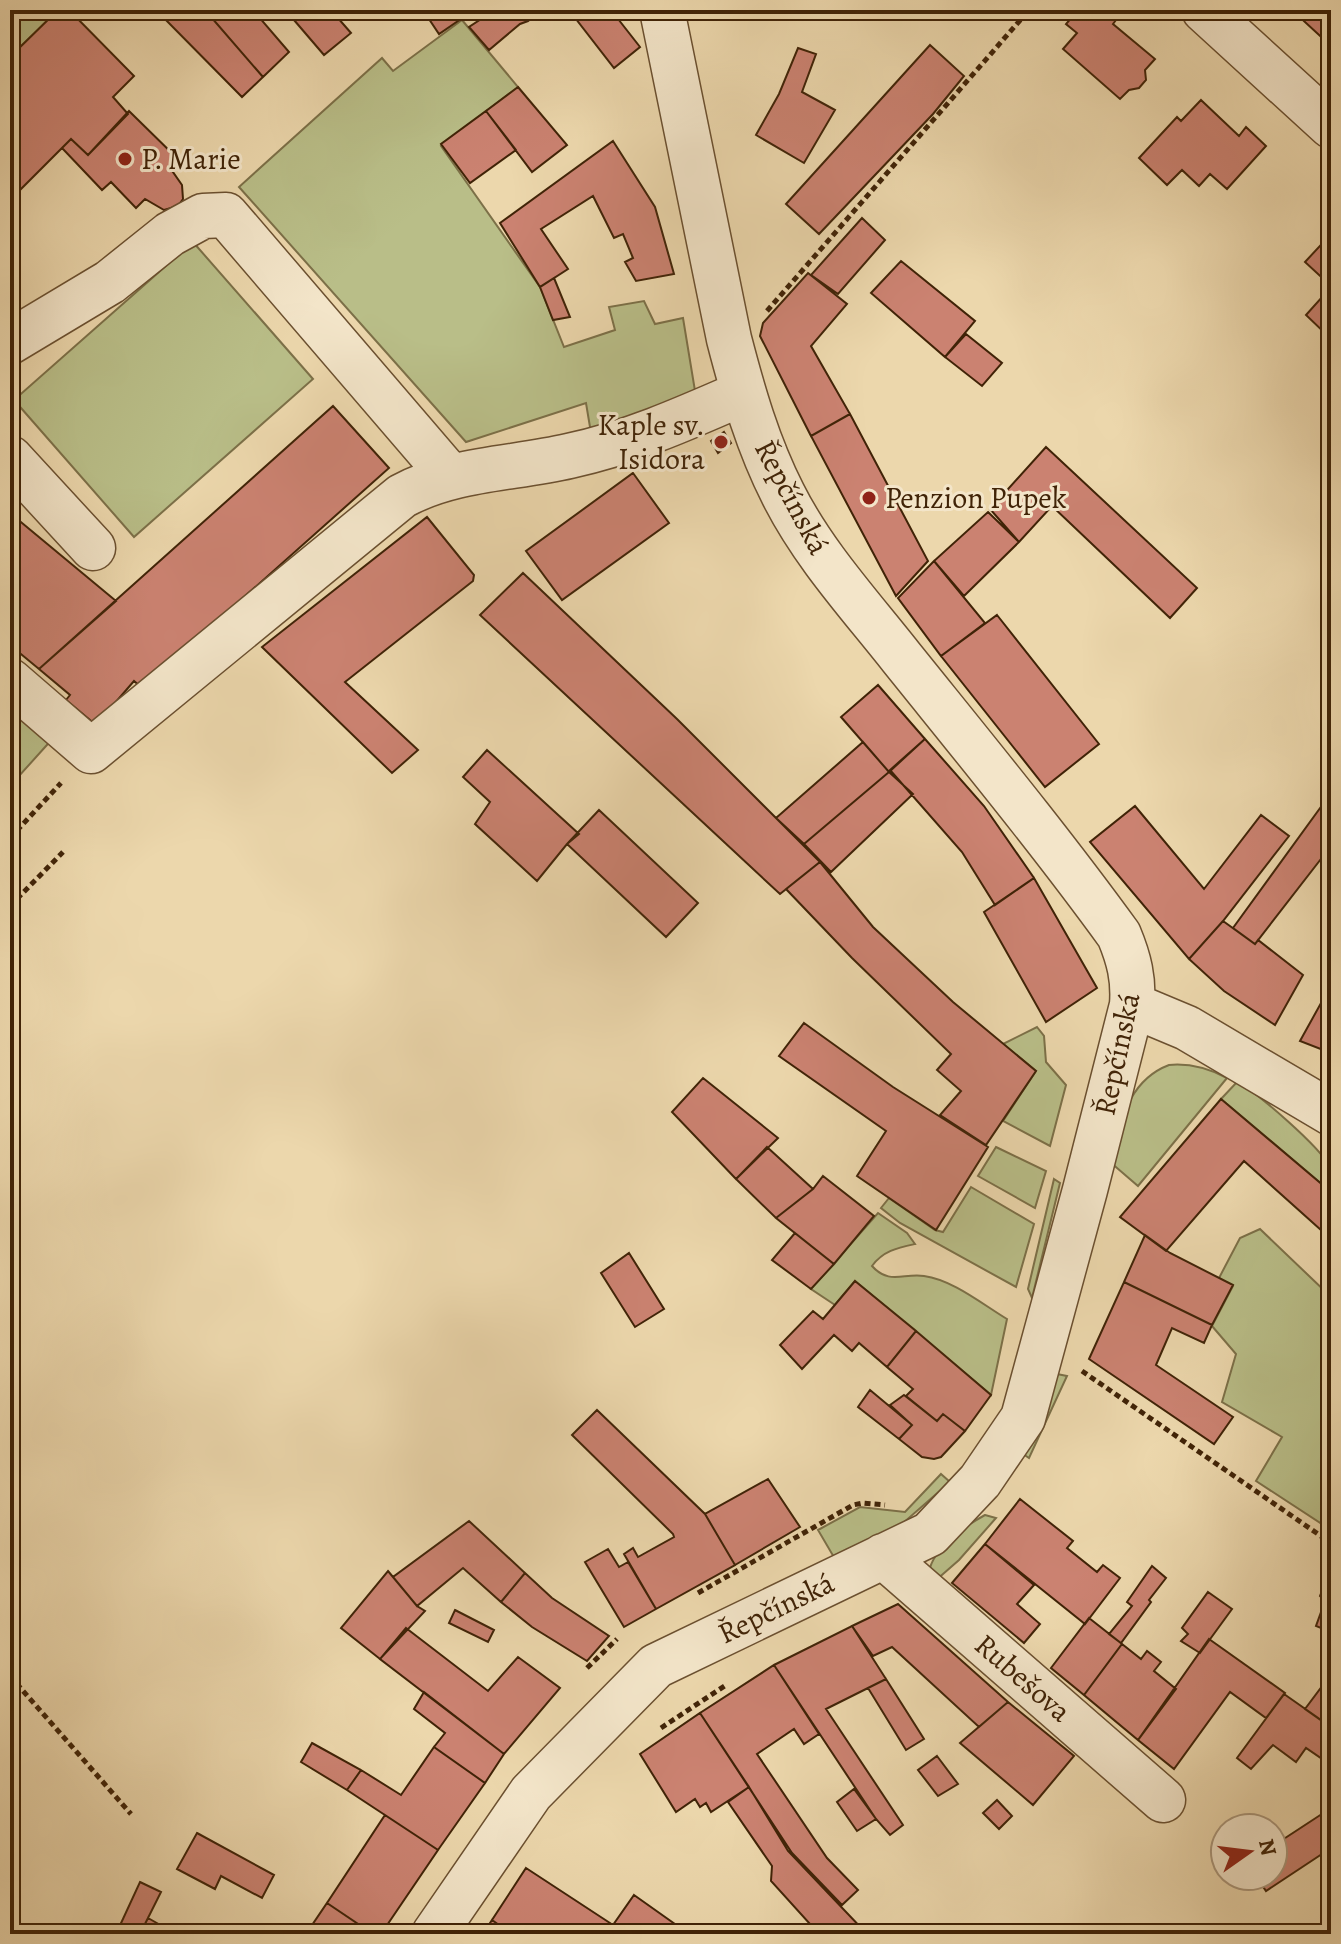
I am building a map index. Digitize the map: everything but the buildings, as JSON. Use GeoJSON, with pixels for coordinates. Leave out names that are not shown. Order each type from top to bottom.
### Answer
{"type":"FeatureCollection","features":[{"type":"Feature","properties":{"kind":"street","name":"Řepčínská"},"geometry":{"type":"LineString","coordinates":[[434,1934],[531,1793],[656,1666],[930,1534],[980,1481],[1023,1418],[1132,1005],[1134,981],[1119,935],[1016,797],[851,594],[807,536],[784,496],[743,393],[662,10]]}},
{"type":"Feature","properties":{"kind":"street"},"geometry":{"type":"LineString","coordinates":[[1204,10],[1331,126]]}},
{"type":"Feature","properties":{"kind":"street"},"geometry":{"type":"LineString","coordinates":[[10,342],[110,282],[170,234],[203,216],[226,215],[450,476]]}},
{"type":"Feature","properties":{"kind":"street"},"geometry":{"type":"LineString","coordinates":[[10,681],[91,751],[402,496],[423,484],[450,476],[568,457],[611,446],[646,435],[743,393]]}},
{"type":"Feature","properties":{"kind":"street"},"geometry":{"type":"LineString","coordinates":[[10,458],[93,548]]}},
{"type":"Feature","properties":{"kind":"street"},"geometry":{"type":"LineString","coordinates":[[1132,1005],[1187,1028],[1331,1113]]}},
{"type":"Feature","properties":{"kind":"street","name":"Rubešova"},"geometry":{"type":"LineString","coordinates":[[883,1556],[1163,1800]]}},
{"type":"Feature","properties":{"kind":"path"},"geometry":{"type":"LineString","coordinates":[[762,317],[1029,10]]}},
{"type":"Feature","properties":{"kind":"path"},"geometry":{"type":"LineString","coordinates":[[10,838],[91,751]]}},
{"type":"Feature","properties":{"kind":"path"},"geometry":{"type":"LineString","coordinates":[[10,906],[63,852]]}},
{"type":"Feature","properties":{"kind":"path"},"geometry":{"type":"LineString","coordinates":[[1043,1344],[1331,1543]]}},
{"type":"Feature","properties":{"kind":"path"},"geometry":{"type":"LineString","coordinates":[[691,1597],[853,1505],[889,1506]]}},
{"type":"Feature","properties":{"kind":"path"},"geometry":{"type":"LineString","coordinates":[[580,1675],[609,1645],[627,1632]]}},
{"type":"Feature","properties":{"kind":"path"},"geometry":{"type":"LineString","coordinates":[[10,1676],[131,1814]]}},
{"type":"Feature","properties":{"kind":"path"},"geometry":{"type":"LineString","coordinates":[[660,1729],[728,1684]]}},
{"type":"Feature","properties":{"kind":"green space"},"geometry":{"type":"Polygon","coordinates":[[[10,10],[58,10],[10,57],[10,10]]]}},
{"type":"Feature","properties":{"kind":"green space"},"geometry":{"type":"Polygon","coordinates":[[[462,20],[518,87],[441,146],[540,287],[564,347],[615,330],[609,307],[644,301],[655,324],[683,318],[697,403],[591,433],[586,403],[466,442],[239,187],[382,58],[393,71],[462,20]]]}},
{"type":"Feature","properties":{"kind":"green space"},"geometry":{"type":"Polygon","coordinates":[[[193,242],[313,379],[134,537],[14,400],[193,242]]]}},
{"type":"Feature","properties":{"kind":"green space"},"geometry":{"type":"Polygon","coordinates":[[[10,699],[55,736],[10,786],[10,699]]]}},
{"type":"Feature","properties":{"kind":"green space"},"geometry":{"type":"Polygon","coordinates":[[[1037,1027],[1044,1036],[1046,1062],[1066,1085],[1050,1146],[1003,1121],[1036,1071],[1003,1044],[1037,1027]]]}},
{"type":"Feature","properties":{"kind":"green space"},"geometry":{"type":"Polygon","coordinates":[[[1169,1065],[1199,1067],[1227,1078],[1138,1186],[1110,1162],[1122,1118],[1135,1092],[1155,1072],[1169,1065]]]}},
{"type":"Feature","properties":{"kind":"green space"},"geometry":{"type":"Polygon","coordinates":[[[1237,1082],[1287,1121],[1324,1158],[1331,1169],[1331,1192],[1221,1099],[1237,1082]]]}},
{"type":"Feature","properties":{"kind":"green space"},"geometry":{"type":"Polygon","coordinates":[[[996,1147],[1046,1171],[1035,1208],[978,1176],[996,1147]]]}},
{"type":"Feature","properties":{"kind":"green space"},"geometry":{"type":"Polygon","coordinates":[[[1054,1179],[1060,1183],[1032,1298],[1028,1289],[1054,1179]]]}},
{"type":"Feature","properties":{"kind":"green space"},"geometry":{"type":"Polygon","coordinates":[[[971,1187],[1034,1224],[1016,1287],[900,1223],[881,1208],[889,1198],[935,1230],[943,1232],[971,1187]]]}},
{"type":"Feature","properties":{"kind":"green space"},"geometry":{"type":"Polygon","coordinates":[[[878,1213],[907,1233],[915,1244],[881,1257],[872,1266],[878,1272],[890,1277],[916,1275],[946,1282],[1007,1319],[991,1395],[855,1281],[835,1305],[811,1289],[878,1213]]]}},
{"type":"Feature","properties":{"kind":"green space"},"geometry":{"type":"Polygon","coordinates":[[[1260,1229],[1331,1297],[1331,1530],[1256,1481],[1282,1437],[1222,1402],[1236,1354],[1212,1326],[1233,1286],[1219,1278],[1240,1238],[1260,1229]]]}},
{"type":"Feature","properties":{"kind":"green space"},"geometry":{"type":"Polygon","coordinates":[[[1057,1374],[1067,1376],[1029,1458],[1023,1454],[1057,1374]]]}},
{"type":"Feature","properties":{"kind":"green space"},"geometry":{"type":"Polygon","coordinates":[[[941,1474],[950,1482],[902,1524],[835,1559],[818,1530],[860,1507],[905,1512],[941,1474]]]}},
{"type":"Feature","properties":{"kind":"green space"},"geometry":{"type":"Polygon","coordinates":[[[985,1515],[996,1518],[959,1560],[935,1581],[929,1572],[943,1546],[985,1515]]]}},
{"type":"Feature","properties":{"kind":"place","name":"P. Marie"},"geometry":{"type":"Point","coordinates":[125,159]}},
{"type":"Feature","properties":{"kind":"place","name":"Kaple sv. Isidora"},"geometry":{"type":"Point","coordinates":[721,442]}},
{"type":"Feature","properties":{"kind":"place","name":"Penzion Pupek"},"geometry":{"type":"Point","coordinates":[869,498]}}]}
